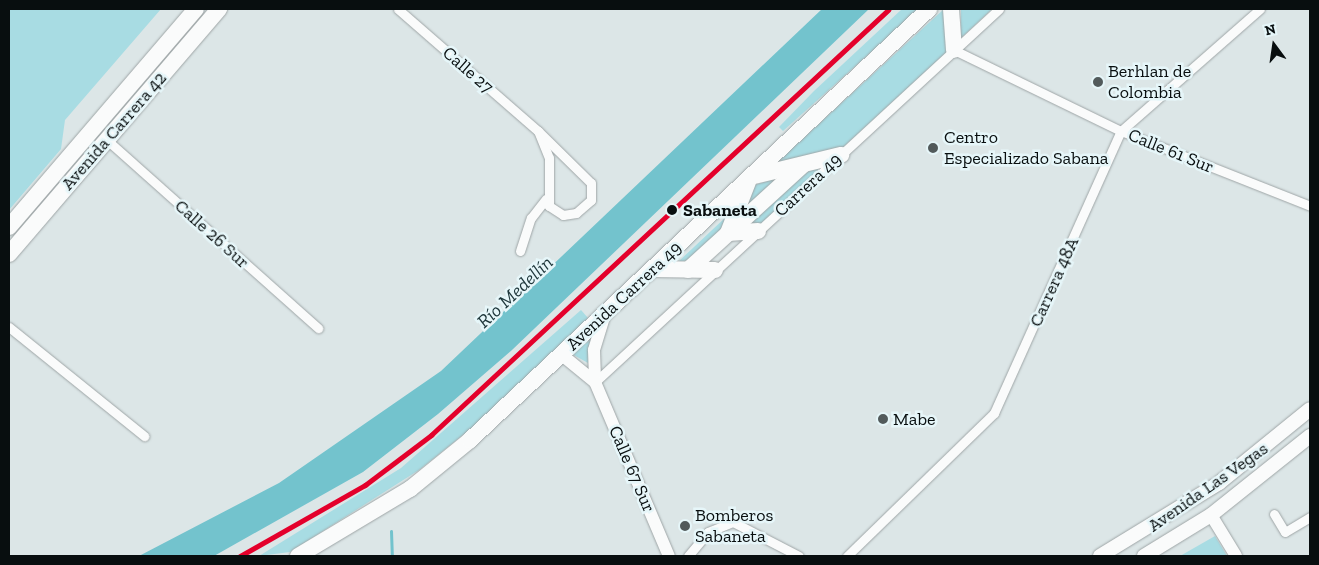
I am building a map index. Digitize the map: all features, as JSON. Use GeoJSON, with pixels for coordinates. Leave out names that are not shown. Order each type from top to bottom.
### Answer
{"type":"FeatureCollection","features":[{"type":"Feature","properties":{"kind":"highway","name":"Avenida Carrera 42"},"geometry":{"type":"LineString","coordinates":[[9,227],[196,9]]}},
{"type":"Feature","properties":{"kind":"highway","name":"Avenida Carrera 42"},"geometry":{"type":"LineString","coordinates":[[9,254],[219,9]]}},
{"type":"Feature","properties":{"kind":"highway","name":"Avenida Carrera 49"},"geometry":{"type":"LineString","coordinates":[[298,556],[410,489],[562,355],[929,9]]}},
{"type":"Feature","properties":{"kind":"highway"},"geometry":{"type":"LineString","coordinates":[[952,9],[954,50]]}},
{"type":"Feature","properties":{"kind":"highway"},"geometry":{"type":"LineString","coordinates":[[728,234],[750,177],[841,154]]}},
{"type":"Feature","properties":{"kind":"highway"},"geometry":{"type":"LineString","coordinates":[[688,270],[804,164]]}},
{"type":"Feature","properties":{"kind":"highway"},"geometry":{"type":"LineString","coordinates":[[9,238],[37,220]]}},
{"type":"Feature","properties":{"kind":"highway"},"geometry":{"type":"LineString","coordinates":[[728,234],[758,231]]}},
{"type":"Feature","properties":{"kind":"highway"},"geometry":{"type":"LineString","coordinates":[[653,269],[715,270]]}},
{"type":"Feature","properties":{"kind":"main road","name":"Avenida Las Vegas"},"geometry":{"type":"LineString","coordinates":[[1100,556],[1219,484],[1310,409]]}},
{"type":"Feature","properties":{"kind":"main road","name":"Avenida Las Vegas"},"geometry":{"type":"LineString","coordinates":[[1144,556],[1211,515],[1310,436]]}},
{"type":"Feature","properties":{"kind":"street","name":"Calle 27"},"geometry":{"type":"LineString","coordinates":[[398,9],[538,131],[581,172],[593,191],[591,200],[576,213],[554,211],[546,199]]}},
{"type":"Feature","properties":{"kind":"street","name":"Carrera 49"},"geometry":{"type":"LineString","coordinates":[[595,382],[999,9]]}},
{"type":"Feature","properties":{"kind":"street","name":"Carrera 48A"},"geometry":{"type":"LineString","coordinates":[[847,556],[994,413],[1121,131],[1260,9]]}},
{"type":"Feature","properties":{"kind":"street","name":"Calle 61 Sur"},"geometry":{"type":"LineString","coordinates":[[954,50],[1121,131],[1310,206]]}},
{"type":"Feature","properties":{"kind":"street"},"geometry":{"type":"LineString","coordinates":[[520,251],[531,218],[546,199],[550,168],[538,131]]}},
{"type":"Feature","properties":{"kind":"street","name":"Calle 26 Sur"},"geometry":{"type":"LineString","coordinates":[[107,140],[318,328]]}},
{"type":"Feature","properties":{"kind":"street","name":"Calle 67 Sur"},"geometry":{"type":"LineString","coordinates":[[605,314],[594,350],[595,382],[668,556]]}},
{"type":"Feature","properties":{"kind":"street"},"geometry":{"type":"LineString","coordinates":[[9,327],[144,436]]}},
{"type":"Feature","properties":{"kind":"street","name":"Calle 67 Sur"},"geometry":{"type":"LineString","coordinates":[[562,355],[595,382]]}},
{"type":"Feature","properties":{"kind":"street"},"geometry":{"type":"LineString","coordinates":[[1274,514],[1285,532],[1310,517]]}},
{"type":"Feature","properties":{"kind":"street"},"geometry":{"type":"LineString","coordinates":[[1211,515],[1236,556]]}},
{"type":"Feature","properties":{"kind":"street"},"geometry":{"type":"LineString","coordinates":[[688,556],[708,532],[725,523],[742,524],[799,556]]}},
{"type":"Feature","properties":{"kind":"shaded area"},"geometry":{"type":"Polygon","coordinates":[[[9,9],[161,9],[65,120],[61,149],[9,210],[9,9]]]}},
{"type":"Feature","properties":{"kind":"shaded area"},"geometry":{"type":"Polygon","coordinates":[[[822,9],[869,9],[512,350],[438,414],[363,472],[214,556],[139,556],[279,483],[441,371],[822,9]]]}},
{"type":"Feature","properties":{"kind":"shaded area"},"geometry":{"type":"Polygon","coordinates":[[[902,9],[919,9],[783,131],[779,127],[814,91],[902,9]]]}},
{"type":"Feature","properties":{"kind":"shaded area"},"geometry":{"type":"Polygon","coordinates":[[[944,9],[948,51],[839,151],[774,165],[944,9]]]}},
{"type":"Feature","properties":{"kind":"shaded area"},"geometry":{"type":"Polygon","coordinates":[[[961,9],[992,9],[961,38],[961,9]]]}},
{"type":"Feature","properties":{"kind":"shaded area"},"geometry":{"type":"Polygon","coordinates":[[[825,167],[764,224],[748,225],[805,171],[825,167]]]}},
{"type":"Feature","properties":{"kind":"shaded area"},"geometry":{"type":"Polygon","coordinates":[[[785,175],[743,212],[755,185],[785,175]]]}},
{"type":"Feature","properties":{"kind":"shaded area"},"geometry":{"type":"Polygon","coordinates":[[[727,216],[723,232],[694,259],[678,262],[727,216]]]}},
{"type":"Feature","properties":{"kind":"shaded area"},"geometry":{"type":"Polygon","coordinates":[[[581,310],[588,318],[483,419],[419,470],[290,552],[259,556],[401,468],[581,310]]]}},
{"type":"Feature","properties":{"kind":"shaded area"},"geometry":{"type":"Polygon","coordinates":[[[595,336],[588,363],[572,354],[595,336]]]}},
{"type":"Feature","properties":{"kind":"shaded area"},"geometry":{"type":"Polygon","coordinates":[[[1215,536],[1227,556],[1180,556],[1215,536]]]}},
{"type":"Feature","properties":{"kind":"waterway"},"geometry":{"type":"LineString","coordinates":[[391,531],[392,556]]}},
{"type":"Feature","properties":{"kind":"transit line"},"geometry":{"type":"LineString","coordinates":[[240,556],[365,485],[431,435],[889,9]]}},
{"type":"Feature","properties":{"kind":"place","name":"Berhlan de Colombia"},"geometry":{"type":"Point","coordinates":[1098,82]}},
{"type":"Feature","properties":{"kind":"place","name":"Centro Especializado Sabana"},"geometry":{"type":"Point","coordinates":[933,148]}},
{"type":"Feature","properties":{"kind":"place","name":"Sabaneta"},"geometry":{"type":"Point","coordinates":[672,210]}},
{"type":"Feature","properties":{"kind":"place","name":"Mabe"},"geometry":{"type":"Point","coordinates":[883,419]}},
{"type":"Feature","properties":{"kind":"place","name":"Bomberos Sabaneta"},"geometry":{"type":"Point","coordinates":[685,526]}},
{"type":"Feature","properties":{"kind":"water label","name":"Río Medellín"},"geometry":{"type":"Point","coordinates":[515,292]}}]}
